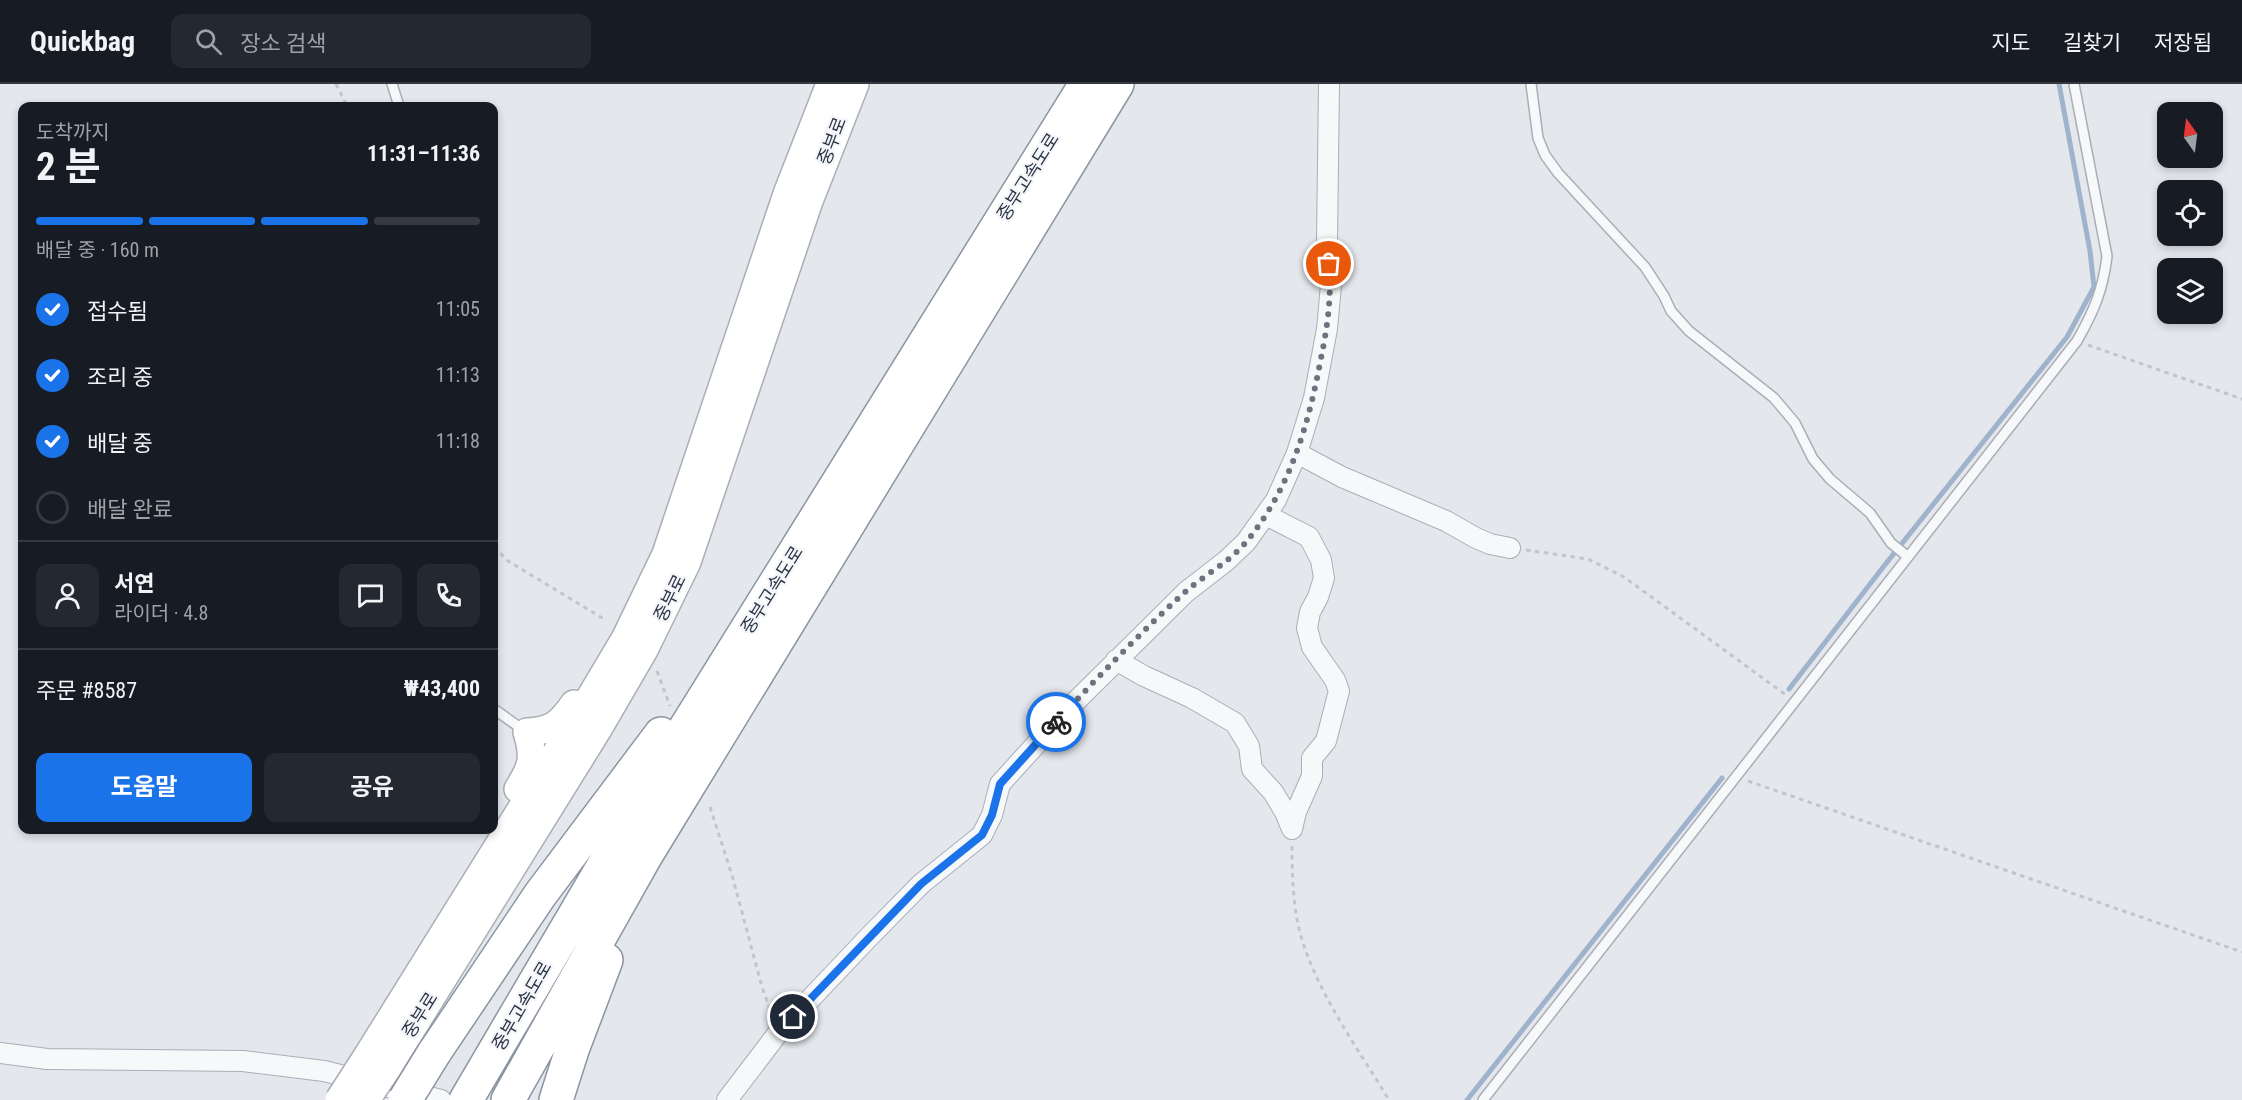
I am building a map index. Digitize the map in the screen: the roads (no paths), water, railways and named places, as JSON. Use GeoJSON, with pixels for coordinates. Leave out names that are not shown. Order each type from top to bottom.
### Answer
{"type":"FeatureCollection","features":[{"type":"Feature","properties":{"kind":"highway","name":"중부고속도로"},"geometry":{"type":"LineString","coordinates":[[473,1088],[670,753],[1086,84]]}},
{"type":"Feature","properties":{"kind":"highway","name":"중부고속도로"},"geometry":{"type":"LineString","coordinates":[[511,1094],[662,829],[1117,84]]}},
{"type":"Feature","properties":{"kind":"highway"},"geometry":{"type":"LineString","coordinates":[[405,1100],[540,895],[779,577]]}},
{"type":"Feature","properties":{"kind":"highway"},"geometry":{"type":"LineString","coordinates":[[560,1087],[603,969],[662,829]]}},
{"type":"Feature","properties":{"kind":"main road","name":"중부로"},"geometry":{"type":"LineString","coordinates":[[378,1061],[450,924],[578,718],[624,639],[666,554],[787,194],[830,84]]}},
{"type":"Feature","properties":{"kind":"main road","name":"중부로"},"geometry":{"type":"LineString","coordinates":[[378,1061],[598,729],[644,650],[687,562],[808,201],[855,84]]}},
{"type":"Feature","properties":{"kind":"main road"},"geometry":{"type":"LineString","coordinates":[[498,821],[532,764],[527,732],[541,732],[555,727],[624,639]]}},
{"type":"Feature","properties":{"kind":"main road"},"geometry":{"type":"LineString","coordinates":[[450,924],[480,851],[490,834]]}},
{"type":"Feature","properties":{"kind":"main road"},"geometry":{"type":"LineString","coordinates":[[339,1100],[378,1061]]}},
{"type":"Feature","properties":{"kind":"main road"},"geometry":{"type":"LineString","coordinates":[[366,1100],[378,1061]]}},
{"type":"Feature","properties":{"kind":"street"},"geometry":{"type":"LineString","coordinates":[[727,1100],[778,1033],[921,884],[982,835],[992,815],[1000,784],[1116,660],[1186,592],[1246,542],[1276,500],[1297,453],[1314,398],[1327,330],[1331,285],[1327,242],[1329,84]]}},
{"type":"Feature","properties":{"kind":"street"},"geometry":{"type":"LineString","coordinates":[[1297,453],[1342,477],[1446,521],[1483,541],[1510,548]]}},
{"type":"Feature","properties":{"kind":"street"},"geometry":{"type":"LineString","coordinates":[[1116,660],[1192,698],[1235,723],[1249,746],[1252,769],[1273,792],[1292,829],[1296,812],[1312,776],[1312,758],[1326,741],[1340,691],[1312,647],[1308,628],[1310,612],[1324,578],[1317,552],[1310,537],[1266,515]]}},
{"type":"Feature","properties":{"kind":"street"},"geometry":{"type":"LineString","coordinates":[[0,1053],[47,1059],[243,1061],[324,1071],[441,1100]]}},
{"type":"Feature","properties":{"kind":"lane"},"geometry":{"type":"LineString","coordinates":[[392,84],[398,102]]}},
{"type":"Feature","properties":{"kind":"lane"},"geometry":{"type":"LineString","coordinates":[[1531,84],[1538,138],[1545,155],[1558,173],[1645,267],[1671,310],[1689,331],[1774,398],[1795,423],[1813,459],[1830,479],[1870,513],[1891,543],[1905,555]]}},
{"type":"Feature","properties":{"kind":"lane"},"geometry":{"type":"LineString","coordinates":[[1483,1100],[1905,555],[2077,341],[2095,309],[2104,281],[2107,255],[2074,84]]}},
{"type":"Feature","properties":{"kind":"lane"},"geometry":{"type":"LineString","coordinates":[[498,712],[527,732]]}},
{"type":"Feature","properties":{"kind":"waterway"},"geometry":{"type":"LineString","coordinates":[[1789,689],[2067,337],[2094,287],[2090,251],[2059,84]]}},
{"type":"Feature","properties":{"kind":"waterway"},"geometry":{"type":"LineString","coordinates":[[1467,1100],[1722,778]]}}]}
